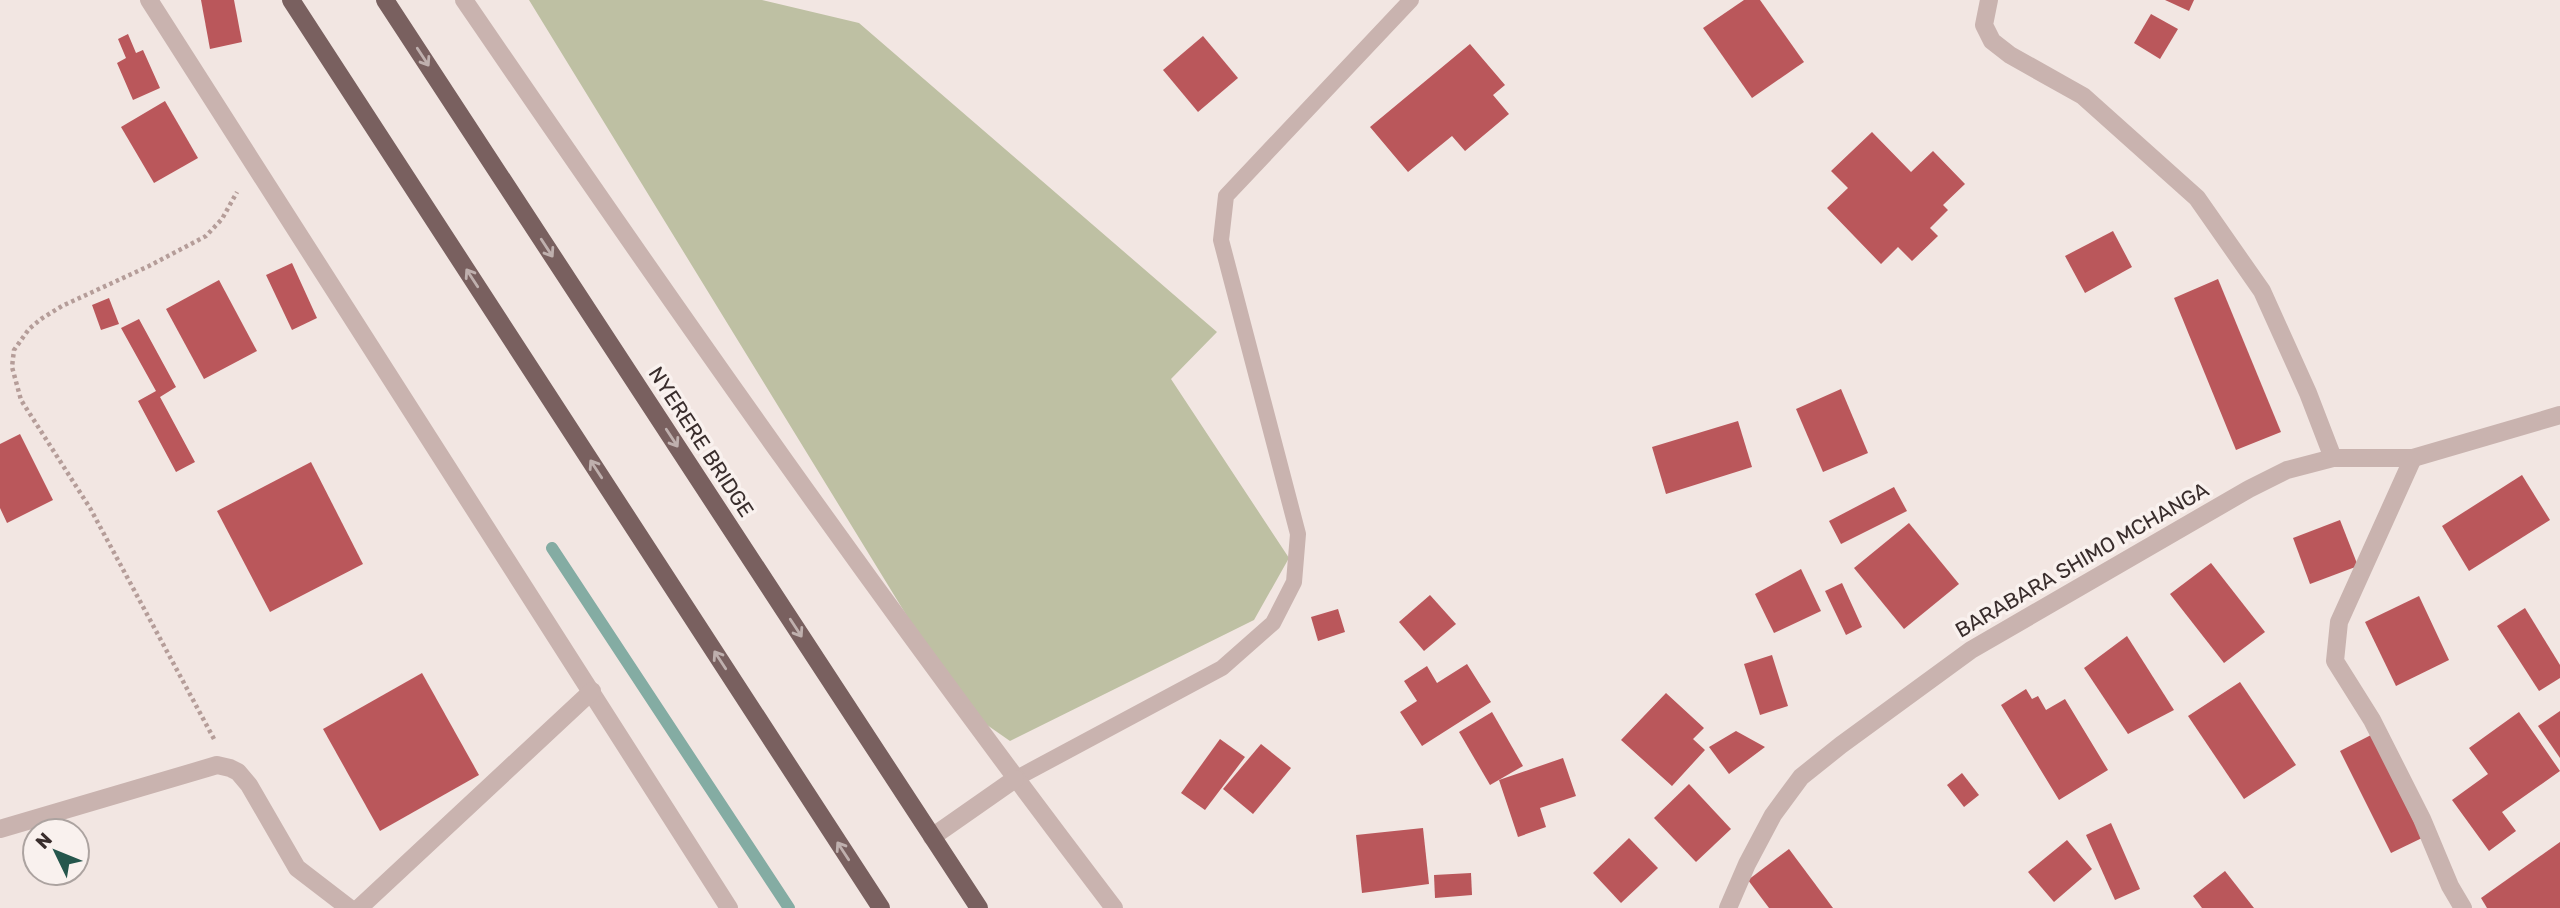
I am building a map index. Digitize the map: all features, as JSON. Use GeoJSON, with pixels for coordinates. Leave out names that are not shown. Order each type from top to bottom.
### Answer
{"type":"FeatureCollection","features":[{"type":"Feature","properties":{"kind":"main road"},"geometry":{"type":"LineString","coordinates":[[291,0],[881,908]]}},
{"type":"Feature","properties":{"kind":"main road","name":"NYERERE BRIDGE"},"geometry":{"type":"LineString","coordinates":[[385,0],[979,908]]}},
{"type":"Feature","properties":{"kind":"street"},"geometry":{"type":"LineString","coordinates":[[149,0],[729,908]]}},
{"type":"Feature","properties":{"kind":"street"},"geometry":{"type":"LineString","coordinates":[[464,0],[631,244],[1015,779],[1114,908]]}},
{"type":"Feature","properties":{"kind":"street"},"geometry":{"type":"LineString","coordinates":[[1989,0],[1984,25],[1992,41],[2010,55],[2083,96],[2197,198],[2262,291],[2308,393],[2333,458]]}},
{"type":"Feature","properties":{"kind":"street","name":"BARABARA SHIMO MCHANGA"},"geometry":{"type":"LineString","coordinates":[[1728,908],[1773,815],[1801,777],[1971,650],[2249,489],[2287,470],[2333,458],[2413,458],[2560,415]]}},
{"type":"Feature","properties":{"kind":"street"},"geometry":{"type":"LineString","coordinates":[[2413,458],[2339,622],[2335,661],[2372,720],[2422,819],[2450,887],[2463,908]]}},
{"type":"Feature","properties":{"kind":"street"},"geometry":{"type":"LineString","coordinates":[[359,908],[592,691]]}},
{"type":"Feature","properties":{"kind":"street"},"geometry":{"type":"LineString","coordinates":[[0,829],[216,765],[230,768],[238,772],[249,785],[297,868],[349,908]]}},
{"type":"Feature","properties":{"kind":"street"},"geometry":{"type":"LineString","coordinates":[[932,837],[1015,779]]}},
{"type":"Feature","properties":{"kind":"lane"},"geometry":{"type":"LineString","coordinates":[[1015,779],[1222,668],[1273,623],[1284,603],[1294,582],[1298,534],[1221,240],[1226,196],[1411,0]]}},
{"type":"Feature","properties":{"kind":"path"},"geometry":{"type":"LineString","coordinates":[[230,768],[90,508],[21,400],[12,367],[14,350],[29,329],[41,319],[62,306],[206,236],[222,219],[253,163]]}},
{"type":"Feature","properties":{"kind":"green space"},"geometry":{"type":"Polygon","coordinates":[[[529,0],[762,0],[859,23],[1217,332],[1171,379],[1289,558],[1254,620],[1010,741],[964,709],[529,0]]]}},
{"type":"Feature","properties":{"kind":"building"},"geometry":{"type":"Polygon","coordinates":[[[201,0],[234,0],[242,42],[210,49],[201,0]]]}},
{"type":"Feature","properties":{"kind":"building"},"geometry":{"type":"Polygon","coordinates":[[[1744,0],[1760,0],[1804,62],[1752,98],[1703,28],[1744,0]]]}},
{"type":"Feature","properties":{"kind":"building"},"geometry":{"type":"Polygon","coordinates":[[[2165,0],[2194,0],[2189,11],[2165,0]]]}},
{"type":"Feature","properties":{"kind":"building"},"geometry":{"type":"Polygon","coordinates":[[[2151,14],[2178,29],[2160,59],[2134,43],[2151,14]]]}},
{"type":"Feature","properties":{"kind":"building"},"geometry":{"type":"Polygon","coordinates":[[[128,34],[136,53],[143,50],[160,88],[133,100],[117,63],[126,58],[118,39],[128,34]]]}},
{"type":"Feature","properties":{"kind":"building"},"geometry":{"type":"Polygon","coordinates":[[[1203,36],[1238,78],[1198,112],[1163,70],[1203,36]]]}},
{"type":"Feature","properties":{"kind":"building"},"geometry":{"type":"Polygon","coordinates":[[[1470,44],[1505,85],[1493,95],[1509,114],[1465,151],[1452,136],[1408,172],[1370,127],[1470,44]]]}},
{"type":"Feature","properties":{"kind":"building"},"geometry":{"type":"Polygon","coordinates":[[[165,101],[198,158],[154,183],[121,127],[165,101]]]}},
{"type":"Feature","properties":{"kind":"building"},"geometry":{"type":"Polygon","coordinates":[[[1872,132],[1911,172],[1933,151],[1965,184],[1943,205],[1948,210],[1930,228],[1938,236],[1912,261],[1898,247],[1881,264],[1827,208],[1848,188],[1831,171],[1872,132]]]}},
{"type":"Feature","properties":{"kind":"building"},"geometry":{"type":"Polygon","coordinates":[[[2113,231],[2132,267],[2085,293],[2065,256],[2113,231]]]}},
{"type":"Feature","properties":{"kind":"building"},"geometry":{"type":"Polygon","coordinates":[[[292,263],[317,318],[292,330],[266,275],[292,263]]]}},
{"type":"Feature","properties":{"kind":"building"},"geometry":{"type":"Polygon","coordinates":[[[2218,279],[2281,432],[2236,450],[2174,298],[2218,279]]]}},
{"type":"Feature","properties":{"kind":"building"},"geometry":{"type":"Polygon","coordinates":[[[219,280],[257,351],[204,379],[166,309],[219,280]]]}},
{"type":"Feature","properties":{"kind":"building"},"geometry":{"type":"Polygon","coordinates":[[[109,298],[119,324],[101,330],[92,305],[109,298]]]}},
{"type":"Feature","properties":{"kind":"building"},"geometry":{"type":"Polygon","coordinates":[[[139,319],[176,387],[160,397],[195,462],[176,472],[138,401],[156,391],[121,328],[139,319]]]}},
{"type":"Feature","properties":{"kind":"building"},"geometry":{"type":"Polygon","coordinates":[[[1841,389],[1868,453],[1823,472],[1796,409],[1841,389]]]}},
{"type":"Feature","properties":{"kind":"building"},"geometry":{"type":"Polygon","coordinates":[[[1738,421],[1752,467],[1666,494],[1652,447],[1738,421]]]}},
{"type":"Feature","properties":{"kind":"building"},"geometry":{"type":"Polygon","coordinates":[[[20,434],[53,500],[7,523],[0,508],[0,444],[20,434]]]}},
{"type":"Feature","properties":{"kind":"building"},"geometry":{"type":"Polygon","coordinates":[[[311,462],[363,564],[270,612],[217,511],[311,462]]]}},
{"type":"Feature","properties":{"kind":"building"},"geometry":{"type":"Polygon","coordinates":[[[2522,475],[2550,520],[2469,571],[2442,526],[2522,475]]]}},
{"type":"Feature","properties":{"kind":"building"},"geometry":{"type":"Polygon","coordinates":[[[1894,487],[1907,511],[1841,544],[1829,521],[1894,487]]]}},
{"type":"Feature","properties":{"kind":"building"},"geometry":{"type":"Polygon","coordinates":[[[2340,520],[2358,566],[2310,584],[2293,538],[2340,520]]]}},
{"type":"Feature","properties":{"kind":"building"},"geometry":{"type":"Polygon","coordinates":[[[1909,523],[1959,584],[1904,629],[1854,568],[1909,523]]]}},
{"type":"Feature","properties":{"kind":"building"},"geometry":{"type":"Polygon","coordinates":[[[2211,563],[2265,632],[2224,663],[2170,594],[2211,563]]]}},
{"type":"Feature","properties":{"kind":"building"},"geometry":{"type":"Polygon","coordinates":[[[1801,569],[1821,611],[1774,633],[1755,594],[1801,569]]]}},
{"type":"Feature","properties":{"kind":"building"},"geometry":{"type":"Polygon","coordinates":[[[1842,583],[1862,627],[1846,635],[1825,591],[1842,583]]]}},
{"type":"Feature","properties":{"kind":"building"},"geometry":{"type":"Polygon","coordinates":[[[1430,595],[1456,624],[1424,651],[1399,622],[1430,595]]]}},
{"type":"Feature","properties":{"kind":"building"},"geometry":{"type":"Polygon","coordinates":[[[2419,596],[2449,660],[2396,686],[2365,622],[2419,596]]]}},
{"type":"Feature","properties":{"kind":"building"},"geometry":{"type":"Polygon","coordinates":[[[2525,608],[2560,665],[2560,678],[2539,691],[2497,626],[2525,608]]]}},
{"type":"Feature","properties":{"kind":"building"},"geometry":{"type":"Polygon","coordinates":[[[1338,609],[1345,632],[1318,641],[1311,617],[1338,609]]]}},
{"type":"Feature","properties":{"kind":"building"},"geometry":{"type":"Polygon","coordinates":[[[2127,636],[2174,710],[2128,734],[2084,668],[2127,636]]]}},
{"type":"Feature","properties":{"kind":"building"},"geometry":{"type":"Polygon","coordinates":[[[1772,655],[1788,706],[1760,715],[1744,664],[1772,655]]]}},
{"type":"Feature","properties":{"kind":"building"},"geometry":{"type":"Polygon","coordinates":[[[1467,664],[1491,702],[1422,746],[1400,712],[1417,701],[1404,681],[1427,666],[1437,683],[1467,664]]]}},
{"type":"Feature","properties":{"kind":"building"},"geometry":{"type":"Polygon","coordinates":[[[422,673],[479,775],[380,831],[323,729],[422,673]]]}},
{"type":"Feature","properties":{"kind":"building"},"geometry":{"type":"Polygon","coordinates":[[[2240,682],[2296,765],[2244,799],[2188,716],[2240,682]]]}},
{"type":"Feature","properties":{"kind":"building"},"geometry":{"type":"Polygon","coordinates":[[[2026,689],[2032,699],[2038,696],[2046,710],[2065,699],[2108,770],[2059,800],[2001,705],[2026,689]]]}},
{"type":"Feature","properties":{"kind":"building"},"geometry":{"type":"Polygon","coordinates":[[[1666,693],[1704,728],[1693,739],[1705,750],[1672,786],[1621,740],[1666,693]]]}},
{"type":"Feature","properties":{"kind":"building"},"geometry":{"type":"Polygon","coordinates":[[[2560,711],[2560,758],[2538,726],[2560,711]]]}},
{"type":"Feature","properties":{"kind":"building"},"geometry":{"type":"Polygon","coordinates":[[[1492,712],[1523,766],[1490,785],[1459,732],[1492,712]]]}},
{"type":"Feature","properties":{"kind":"building"},"geometry":{"type":"Polygon","coordinates":[[[2519,712],[2560,771],[2502,812],[2516,831],[2489,851],[2452,800],[2488,774],[2469,748],[2519,712]]]}},
{"type":"Feature","properties":{"kind":"building"},"geometry":{"type":"Polygon","coordinates":[[[1736,731],[1765,747],[1729,774],[1709,747],[1736,731]]]}},
{"type":"Feature","properties":{"kind":"building"},"geometry":{"type":"Polygon","coordinates":[[[2371,735],[2422,838],[2391,853],[2340,751],[2371,735]]]}},
{"type":"Feature","properties":{"kind":"building"},"geometry":{"type":"Polygon","coordinates":[[[1220,739],[1245,757],[1205,810],[1181,793],[1220,739]]]}},
{"type":"Feature","properties":{"kind":"building"},"geometry":{"type":"Polygon","coordinates":[[[1261,744],[1291,768],[1253,814],[1223,789],[1261,744]]]}},
{"type":"Feature","properties":{"kind":"building"},"geometry":{"type":"Polygon","coordinates":[[[1563,758],[1576,796],[1540,808],[1546,827],[1518,837],[1499,780],[1563,758]]]}},
{"type":"Feature","properties":{"kind":"building"},"geometry":{"type":"Polygon","coordinates":[[[1962,773],[1979,795],[1964,807],[1947,785],[1962,773]]]}},
{"type":"Feature","properties":{"kind":"building"},"geometry":{"type":"Polygon","coordinates":[[[1689,784],[1731,829],[1696,862],[1654,818],[1689,784]]]}},
{"type":"Feature","properties":{"kind":"building"},"geometry":{"type":"Polygon","coordinates":[[[2111,823],[2140,889],[2115,900],[2086,835],[2111,823]]]}},
{"type":"Feature","properties":{"kind":"building"},"geometry":{"type":"Polygon","coordinates":[[[1423,828],[1429,884],[1362,893],[1356,835],[1423,828]]]}},
{"type":"Feature","properties":{"kind":"building"},"geometry":{"type":"Polygon","coordinates":[[[1629,838],[1658,868],[1621,903],[1593,873],[1629,838]]]}},
{"type":"Feature","properties":{"kind":"building"},"geometry":{"type":"Polygon","coordinates":[[[2067,840],[2092,869],[2054,902],[2028,872],[2067,840]]]}},
{"type":"Feature","properties":{"kind":"building"},"geometry":{"type":"Polygon","coordinates":[[[2560,842],[2560,908],[2487,908],[2481,898],[2560,842]]]}},
{"type":"Feature","properties":{"kind":"building"},"geometry":{"type":"Polygon","coordinates":[[[1789,849],[1833,908],[1769,908],[1748,880],[1789,849]]]}},
{"type":"Feature","properties":{"kind":"building"},"geometry":{"type":"Polygon","coordinates":[[[2225,871],[2254,908],[2202,908],[2193,896],[2225,871]]]}},
{"type":"Feature","properties":{"kind":"building"},"geometry":{"type":"Polygon","coordinates":[[[1471,873],[1472,895],[1435,898],[1434,875],[1471,873]]]}},
{"type":"Feature","properties":{"kind":"waterway"},"geometry":{"type":"LineString","coordinates":[[552,548],[789,908]]}}]}
